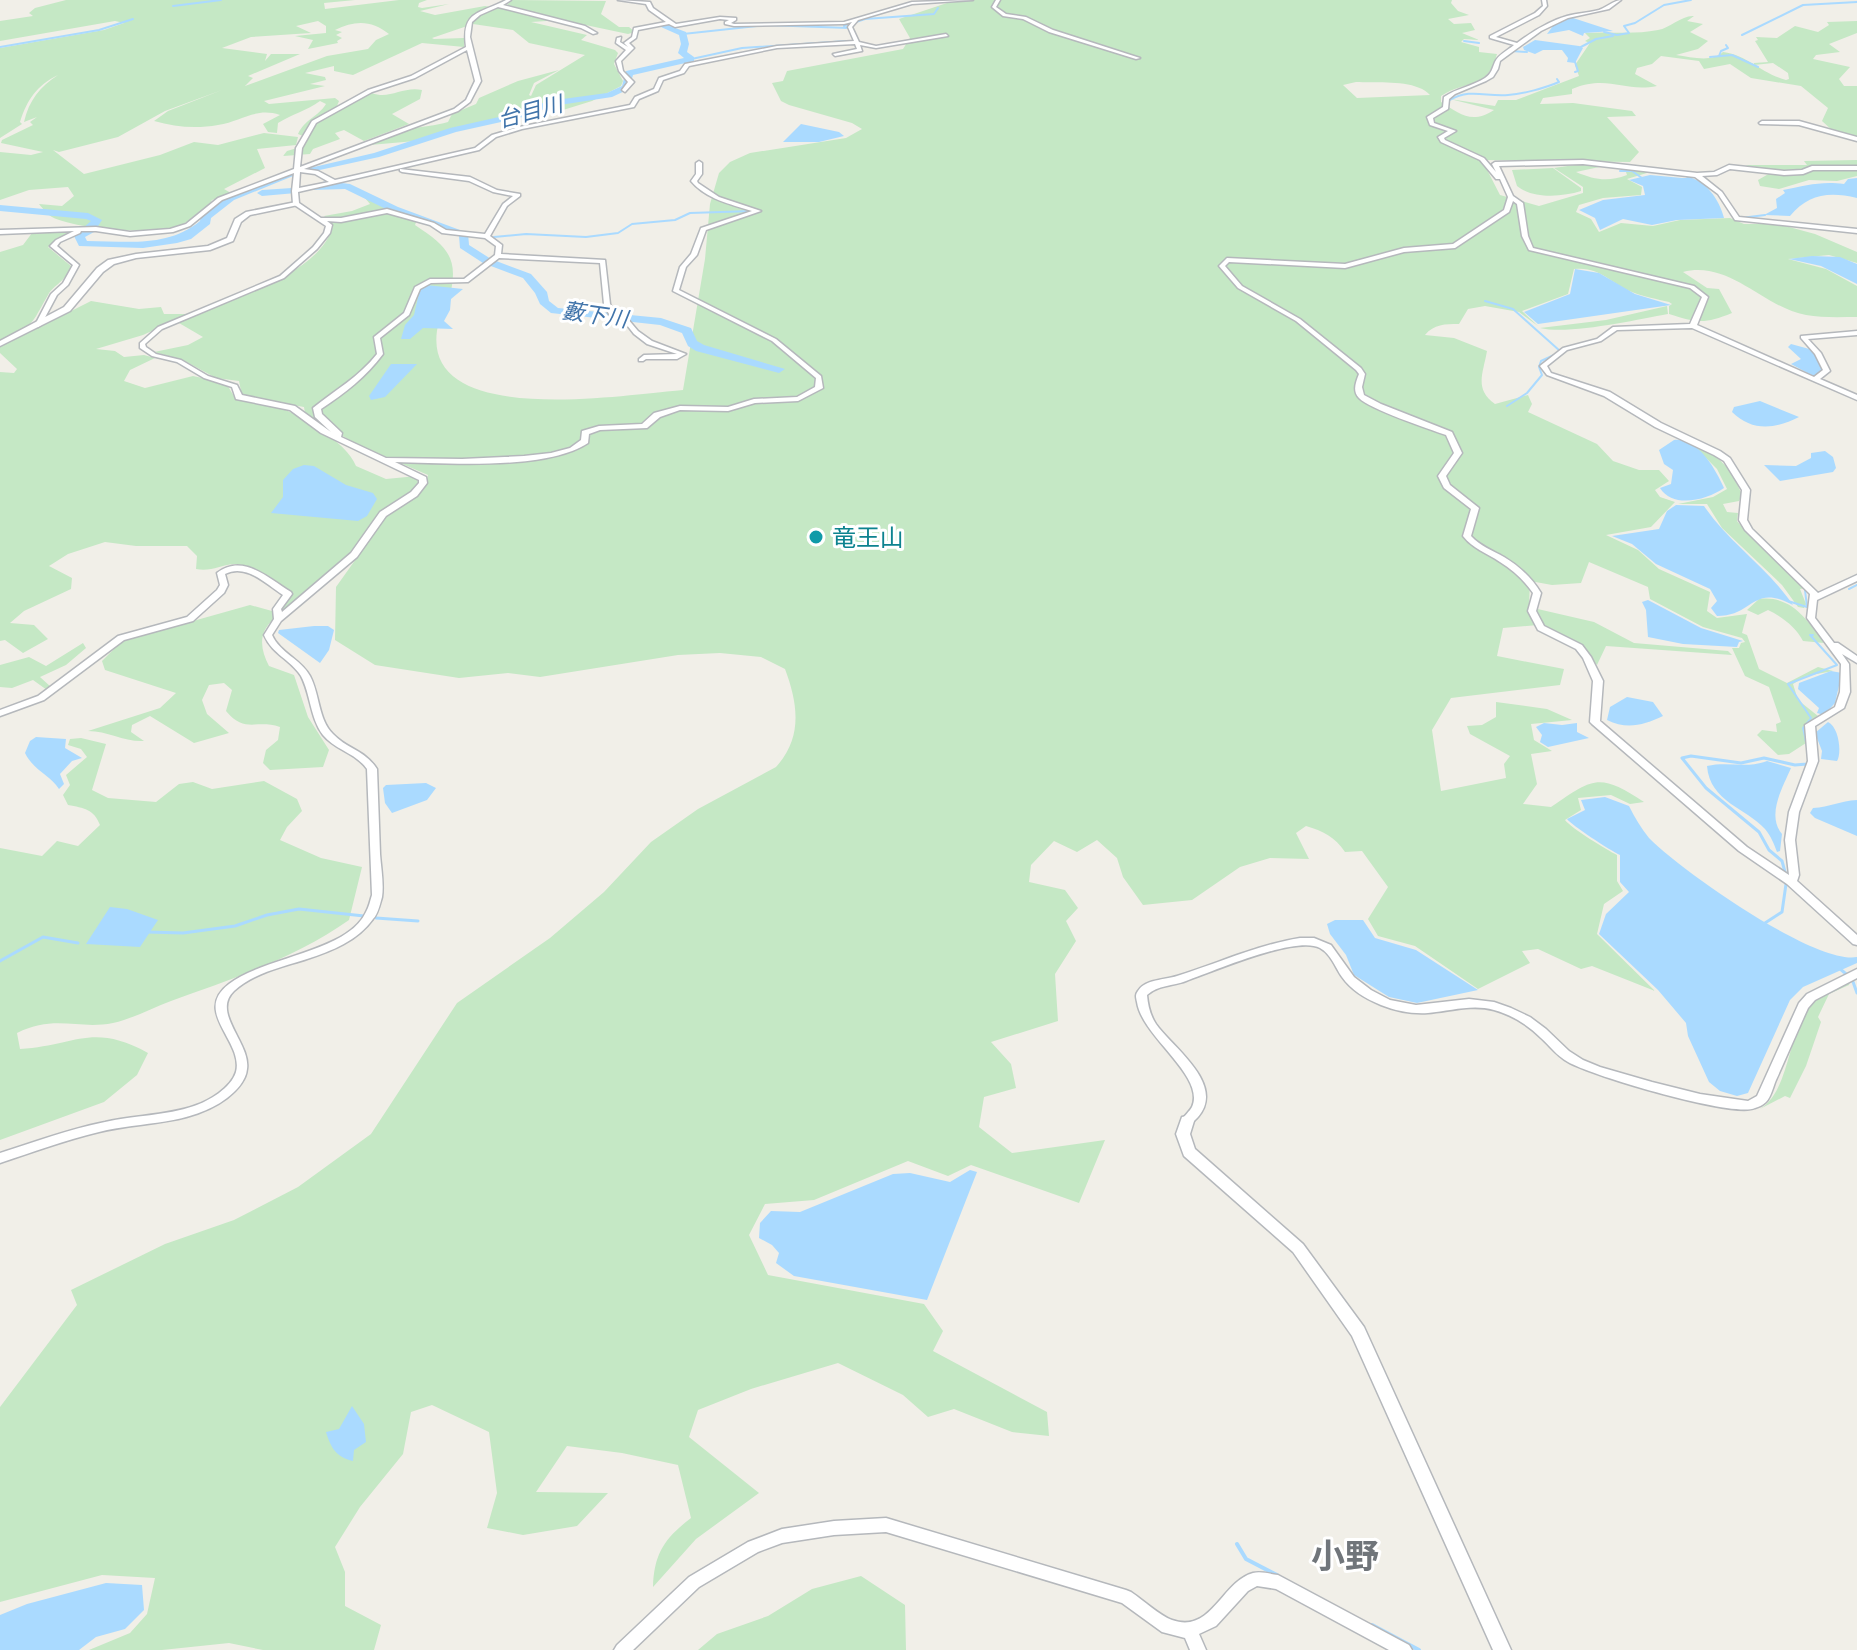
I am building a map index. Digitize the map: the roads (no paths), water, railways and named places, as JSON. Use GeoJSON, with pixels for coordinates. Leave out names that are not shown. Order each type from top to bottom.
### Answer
{"type":"FeatureCollection","features":[{"type":"Feature","properties":{"kind":"street"},"geometry":{"type":"LineString","coordinates":[[0,232],[89,229],[130,234],[183,228],[220,199],[460,108],[468,101],[478,81],[467,48],[467,26],[472,17],[509,0]]}},
{"type":"Feature","properties":{"kind":"street"},"geometry":{"type":"LineString","coordinates":[[620,0],[648,3],[672,25],[684,26],[727,17],[734,19],[727,23],[734,25],[848,26],[912,3],[971,0]]}},
{"type":"Feature","properties":{"kind":"street"},"geometry":{"type":"LineString","coordinates":[[998,0],[994,7],[1005,15],[1024,18],[1051,31],[1138,58]]}},
{"type":"Feature","properties":{"kind":"street"},"geometry":{"type":"LineString","coordinates":[[1519,45],[1492,37],[1537,14],[1545,6],[1544,0]]}},
{"type":"Feature","properties":{"kind":"street"},"geometry":{"type":"LineString","coordinates":[[1502,182],[1482,159],[1443,141],[1441,137],[1453,131],[1432,124],[1429,119],[1446,108],[1446,98],[1453,91],[1478,85],[1497,70],[1501,57],[1525,38],[1565,18],[1612,8],[1619,0]]}},
{"type":"Feature","properties":{"kind":"street"},"geometry":{"type":"LineString","coordinates":[[500,6],[583,27],[595,33]]}},
{"type":"Feature","properties":{"kind":"street"},"geometry":{"type":"LineString","coordinates":[[820,24],[866,18]]}},
{"type":"Feature","properties":{"kind":"street"},"geometry":{"type":"LineString","coordinates":[[625,90],[629,81],[618,61],[632,48],[626,43],[634,38],[636,29],[671,22]]}},
{"type":"Feature","properties":{"kind":"street"},"geometry":{"type":"LineString","coordinates":[[835,55],[860,50],[848,26]]}},
{"type":"Feature","properties":{"kind":"street"},"geometry":{"type":"LineString","coordinates":[[295,191],[477,149],[494,136],[521,128],[632,106],[637,98],[656,90],[660,80],[682,72],[690,64],[777,47],[858,42],[876,47],[946,35]]}},
{"type":"Feature","properties":{"kind":"street"},"geometry":{"type":"LineString","coordinates":[[619,38],[618,42],[630,48],[628,51]]}},
{"type":"Feature","properties":{"kind":"street"},"geometry":{"type":"LineString","coordinates":[[296,204],[300,144],[318,120],[370,91],[418,75],[467,48]]}},
{"type":"Feature","properties":{"kind":"street"},"geometry":{"type":"LineString","coordinates":[[1762,123],[1799,123],[1857,139]]}},
{"type":"Feature","properties":{"kind":"street"},"geometry":{"type":"LineString","coordinates":[[1693,326],[1704,300],[1701,293],[1687,286],[1635,275],[1605,264],[1531,249],[1525,236],[1520,203],[1511,197],[1495,164],[1593,162],[1697,175],[1715,174],[1729,167],[1784,173],[1812,168],[1857,168]]}},
{"type":"Feature","properties":{"kind":"street"},"geometry":{"type":"LineString","coordinates":[[382,460],[457,463],[559,455],[579,448],[585,441],[585,433],[596,429],[644,426],[657,415],[680,408],[728,409],[754,401],[798,399],[819,388],[819,377],[774,340],[676,291],[683,267],[694,255],[703,229],[758,211],[717,198],[694,183],[699,174],[699,163]]}},
{"type":"Feature","properties":{"kind":"street"},"geometry":{"type":"LineString","coordinates":[[395,168],[470,179],[495,191],[518,195],[505,205],[487,236]]}},
{"type":"Feature","properties":{"kind":"street"},"geometry":{"type":"LineString","coordinates":[[296,172],[312,171],[331,183]]}},
{"type":"Feature","properties":{"kind":"street"},"geometry":{"type":"LineString","coordinates":[[1697,175],[1720,193],[1736,218],[1857,231]]}},
{"type":"Feature","properties":{"kind":"street"},"geometry":{"type":"LineString","coordinates":[[1511,197],[1507,211],[1455,246],[1404,250],[1345,266],[1249,259],[1227,260],[1222,266],[1240,287],[1298,320],[1359,369],[1362,374],[1358,387],[1361,396],[1378,406],[1449,434],[1458,453],[1442,476],[1447,486],[1475,508],[1467,536],[1478,547],[1512,566],[1534,586],[1537,599],[1532,611],[1541,628],[1582,650],[1598,681],[1595,722],[1743,849],[1791,882],[1857,941]]}},
{"type":"Feature","properties":{"kind":"street"},"geometry":{"type":"LineString","coordinates":[[0,344],[67,309],[100,270],[111,262],[210,248],[230,239],[238,221],[248,213],[296,204],[329,225],[325,236],[282,277],[160,328],[147,336],[143,348],[154,355],[179,361],[206,377],[235,386],[239,397],[292,408],[344,442],[420,475],[423,483],[420,489],[383,514],[354,555],[269,630],[269,639],[277,650],[303,672],[312,705],[328,734],[366,759],[372,769],[377,895],[372,913],[363,924],[326,949],[256,974],[230,988],[224,996],[222,1016],[244,1063],[235,1083],[211,1103],[179,1114],[92,1129],[0,1158]]}},
{"type":"Feature","properties":{"kind":"street"},"geometry":{"type":"LineString","coordinates":[[322,219],[341,220],[387,211],[432,224],[444,232],[487,236],[499,245],[498,256]]}},
{"type":"Feature","properties":{"kind":"street"},"geometry":{"type":"LineString","coordinates":[[38,325],[54,294],[66,284],[76,265],[54,250],[54,243],[89,229]]}},
{"type":"Feature","properties":{"kind":"street"},"geometry":{"type":"LineString","coordinates":[[344,442],[345,438],[318,415],[317,408],[339,396],[372,366],[380,354],[376,340],[378,334],[407,314],[419,285],[430,281],[466,281],[498,256],[603,261],[607,304],[612,315],[626,321],[633,334],[666,351],[683,354],[677,357],[644,357],[641,360]]}},
{"type":"Feature","properties":{"kind":"street"},"geometry":{"type":"LineString","coordinates":[[1791,882],[1794,875],[1790,840],[1794,812],[1813,761],[1810,725],[1835,713],[1845,692],[1845,664],[1811,618],[1815,598],[1805,582],[1749,530],[1743,520],[1746,490],[1727,460],[1709,447],[1648,420],[1614,397],[1549,374],[1543,369],[1565,349],[1599,340],[1615,328],[1693,326],[1857,398]]}},
{"type":"Feature","properties":{"kind":"street"},"geometry":{"type":"LineString","coordinates":[[1815,379],[1827,371],[1818,353],[1803,337],[1857,333]]}},
{"type":"Feature","properties":{"kind":"street"},"geometry":{"type":"LineString","coordinates":[[0,713],[41,698],[121,638],[190,619],[221,591],[224,585],[221,573],[228,567],[244,567],[288,594],[277,609],[278,619]]}},
{"type":"Feature","properties":{"kind":"street"},"geometry":{"type":"LineString","coordinates":[[1815,598],[1857,578]]}},
{"type":"Feature","properties":{"kind":"street"},"geometry":{"type":"LineString","coordinates":[[1827,640],[1857,660]]}},
{"type":"Feature","properties":{"kind":"street"},"geometry":{"type":"LineString","coordinates":[[1502,1650],[1358,1332],[1322,1276],[1298,1248],[1189,1152],[1183,1134],[1187,1121],[1199,1107],[1199,1085],[1143,1011],[1141,994],[1145,988],[1182,979],[1206,967],[1293,944],[1323,944],[1333,953],[1353,983],[1376,998],[1402,1009],[1430,1011],[1478,1004],[1496,1006],[1528,1021],[1564,1054],[1586,1066],[1670,1094],[1750,1106],[1762,1099],[1803,1006],[1811,997],[1852,976]]}},
{"type":"Feature","properties":{"kind":"street"},"geometry":{"type":"LineString","coordinates":[[622,1650],[694,1582],[753,1547],[795,1534],[886,1525],[1126,1597],[1167,1627],[1190,1631],[1211,1621],[1243,1586],[1256,1579],[1278,1582],[1404,1650]]}},
{"type":"Feature","properties":{"kind":"street"},"geometry":{"type":"LineString","coordinates":[[1190,1631],[1198,1650]]}},
{"type":"Feature","properties":{"kind":"water"},"geometry":{"type":"Polygon","coordinates":[[[1570,17],[1613,31],[1584,33],[1583,36],[1569,30],[1547,34],[1553,26],[1570,17]]]}},
{"type":"Feature","properties":{"kind":"water"},"geometry":{"type":"Polygon","coordinates":[[[1535,40],[1583,48],[1575,63],[1567,62],[1568,58],[1562,50],[1543,50],[1535,54],[1524,50],[1523,47],[1535,40]]]}},
{"type":"Feature","properties":{"kind":"water"},"geometry":{"type":"Polygon","coordinates":[[[801,124],[839,132],[844,136],[819,142],[783,142],[801,124]]]}},
{"type":"Feature","properties":{"kind":"water"},"geometry":{"type":"Polygon","coordinates":[[[1650,175],[1687,178],[1685,176],[1699,182],[1715,197],[1724,218],[1677,220],[1652,225],[1623,219],[1600,230],[1595,218],[1579,210],[1603,200],[1645,195],[1643,186],[1629,180],[1650,175]]]}},
{"type":"Feature","properties":{"kind":"water"},"geometry":{"type":"Polygon","coordinates":[[[1857,178],[1857,198],[1819,196],[1804,203],[1790,216],[1764,215],[1777,208],[1776,199],[1785,193],[1783,190],[1844,184],[1848,179],[1857,178]]]}},
{"type":"Feature","properties":{"kind":"water"},"geometry":{"type":"Polygon","coordinates":[[[1840,257],[1857,264],[1857,284],[1821,266],[1789,259],[1840,257]]]}},
{"type":"Feature","properties":{"kind":"water"},"geometry":{"type":"Polygon","coordinates":[[[1575,269],[1599,273],[1635,294],[1671,305],[1538,324],[1524,312],[1570,294],[1575,269]]]}},
{"type":"Feature","properties":{"kind":"water"},"geometry":{"type":"Polygon","coordinates":[[[426,285],[463,289],[451,299],[444,321],[453,329],[423,328],[410,339],[401,339],[405,325],[414,315],[420,289],[426,285]]]}},
{"type":"Feature","properties":{"kind":"water"},"geometry":{"type":"Polygon","coordinates":[[[1791,344],[1813,350],[1824,371],[1813,376],[1791,364],[1801,359],[1788,347],[1791,344]]]}},
{"type":"Feature","properties":{"kind":"water"},"geometry":{"type":"Polygon","coordinates":[[[391,364],[417,364],[385,397],[371,400],[369,396],[391,364]]]}},
{"type":"Feature","properties":{"kind":"water"},"geometry":{"type":"Polygon","coordinates":[[[1760,401],[1799,417],[1773,426],[1756,426],[1732,412],[1734,407],[1760,401]]]}},
{"type":"Feature","properties":{"kind":"water"},"geometry":{"type":"Polygon","coordinates":[[[1674,440],[1683,440],[1698,449],[1711,464],[1724,488],[1700,499],[1681,500],[1666,495],[1660,488],[1671,484],[1673,470],[1664,464],[1659,450],[1674,440]]]}},
{"type":"Feature","properties":{"kind":"water"},"geometry":{"type":"Polygon","coordinates":[[[1825,451],[1833,457],[1836,468],[1833,472],[1780,481],[1764,465],[1796,466],[1811,458],[1811,453],[1825,451]]]}},
{"type":"Feature","properties":{"kind":"water"},"geometry":{"type":"Polygon","coordinates":[[[304,465],[314,466],[346,485],[373,493],[377,499],[367,516],[358,521],[271,513],[283,497],[283,480],[293,469],[304,465]]]}},
{"type":"Feature","properties":{"kind":"water"},"geometry":{"type":"Polygon","coordinates":[[[1676,505],[1704,506],[1793,605],[1769,597],[1729,615],[1717,616],[1711,608],[1717,601],[1710,589],[1656,564],[1632,544],[1612,536],[1659,529],[1667,511],[1676,505]]]}},
{"type":"Feature","properties":{"kind":"water"},"geometry":{"type":"Polygon","coordinates":[[[1648,600],[1701,628],[1743,641],[1737,647],[1683,644],[1648,637],[1646,610],[1642,602],[1648,600]]]}},
{"type":"Feature","properties":{"kind":"water"},"geometry":{"type":"Polygon","coordinates":[[[328,626],[334,630],[329,650],[320,663],[278,633],[279,630],[328,626]]]}},
{"type":"Feature","properties":{"kind":"water"},"geometry":{"type":"Polygon","coordinates":[[[1831,671],[1842,673],[1835,703],[1824,715],[1817,713],[1819,708],[1798,689],[1799,683],[1831,671]]]}},
{"type":"Feature","properties":{"kind":"water"},"geometry":{"type":"Polygon","coordinates":[[[1627,697],[1653,702],[1663,716],[1635,725],[1607,720],[1610,707],[1627,697]]]}},
{"type":"Feature","properties":{"kind":"water"},"geometry":{"type":"Polygon","coordinates":[[[1828,722],[1835,729],[1838,740],[1837,761],[1821,759],[1822,751],[1815,733],[1828,722]]]}},
{"type":"Feature","properties":{"kind":"water"},"geometry":{"type":"Polygon","coordinates":[[[1544,723],[1577,723],[1577,732],[1589,738],[1548,747],[1540,742],[1542,735],[1536,727],[1544,723]]]}},
{"type":"Feature","properties":{"kind":"water"},"geometry":{"type":"Polygon","coordinates":[[[36,737],[66,739],[65,748],[82,758],[72,761],[60,774],[64,784],[59,789],[25,753],[30,741],[36,737]]]}},
{"type":"Feature","properties":{"kind":"water"},"geometry":{"type":"Polygon","coordinates":[[[1767,761],[1791,768],[1776,810],[1777,826],[1782,834],[1780,851],[1777,852],[1765,829],[1715,788],[1707,766],[1767,761]]]}},
{"type":"Feature","properties":{"kind":"water"},"geometry":{"type":"Polygon","coordinates":[[[426,783],[436,788],[427,800],[392,813],[385,803],[383,788],[386,785],[426,783]]]}},
{"type":"Feature","properties":{"kind":"water"},"geometry":{"type":"Polygon","coordinates":[[[1605,797],[1629,806],[1649,838],[1717,892],[1811,946],[1837,955],[1857,957],[1857,963],[1803,987],[1790,1000],[1748,1093],[1737,1096],[1720,1091],[1709,1082],[1688,1036],[1686,1023],[1658,990],[1599,934],[1606,914],[1629,892],[1620,882],[1620,855],[1567,819],[1585,810],[1581,800],[1605,797]]]}},
{"type":"Feature","properties":{"kind":"water"},"geometry":{"type":"Polygon","coordinates":[[[1857,800],[1857,836],[1810,813],[1813,808],[1857,800]]]}},
{"type":"Feature","properties":{"kind":"water"},"geometry":{"type":"Polygon","coordinates":[[[110,907],[127,909],[158,920],[140,947],[86,944],[110,907]]]}},
{"type":"Feature","properties":{"kind":"water"},"geometry":{"type":"Polygon","coordinates":[[[1335,920],[1363,920],[1375,938],[1416,950],[1478,990],[1417,1003],[1389,997],[1354,975],[1346,955],[1330,934],[1327,924],[1335,920]]]}},
{"type":"Feature","properties":{"kind":"water"},"geometry":{"type":"Polygon","coordinates":[[[970,1170],[977,1172],[927,1300],[794,1276],[776,1263],[779,1253],[772,1245],[759,1238],[760,1223],[771,1211],[800,1212],[893,1174],[910,1173],[950,1182],[970,1170]]]}},
{"type":"Feature","properties":{"kind":"water"},"geometry":{"type":"Polygon","coordinates":[[[352,1406],[364,1424],[366,1442],[354,1450],[353,1461],[335,1451],[326,1432],[339,1429],[352,1406]]]}},
{"type":"Feature","properties":{"kind":"water"},"geometry":{"type":"Polygon","coordinates":[[[106,1583],[142,1585],[144,1610],[125,1629],[96,1637],[79,1650],[0,1650],[0,1615],[27,1604],[106,1583]]]}},
{"type":"Feature","properties":{"kind":"waterway"},"geometry":{"type":"LineString","coordinates":[[173,6],[221,0]]}},
{"type":"Feature","properties":{"kind":"waterway"},"geometry":{"type":"LineString","coordinates":[[1604,32],[1617,35],[1629,33],[1624,26],[1635,23],[1664,5],[1691,0]]}},
{"type":"Feature","properties":{"kind":"waterway"},"geometry":{"type":"LineString","coordinates":[[1742,35],[1803,5],[1857,2]]}},
{"type":"Feature","properties":{"kind":"waterway"},"geometry":{"type":"LineString","coordinates":[[844,26],[865,19],[934,14],[938,8]]}},
{"type":"Feature","properties":{"kind":"waterway"},"geometry":{"type":"LineString","coordinates":[[0,47],[99,30],[133,19]]}},
{"type":"Feature","properties":{"kind":"waterway","name":"台目川"},"geometry":{"type":"LineString","coordinates":[[306,170],[376,155],[453,130],[520,115],[551,103],[609,95],[626,87],[629,73],[691,59],[682,53],[685,44],[683,34],[665,27],[669,23]]}},
{"type":"Feature","properties":{"kind":"waterway"},"geometry":{"type":"LineString","coordinates":[[765,25],[849,28]]}},
{"type":"Feature","properties":{"kind":"waterway"},"geometry":{"type":"LineString","coordinates":[[683,34],[757,26]]}},
{"type":"Feature","properties":{"kind":"waterway"},"geometry":{"type":"LineString","coordinates":[[1579,48],[1596,39],[1613,36]]}},
{"type":"Feature","properties":{"kind":"waterway"},"geometry":{"type":"LineString","coordinates":[[687,60],[742,48],[847,41]]}},
{"type":"Feature","properties":{"kind":"waterway"},"geometry":{"type":"LineString","coordinates":[[1464,41],[1479,43]]}},
{"type":"Feature","properties":{"kind":"waterway"},"geometry":{"type":"LineString","coordinates":[[1719,56],[1721,51],[1728,48],[1726,45]]}},
{"type":"Feature","properties":{"kind":"waterway"},"geometry":{"type":"LineString","coordinates":[[1511,51],[1527,52]]}},
{"type":"Feature","properties":{"kind":"waterway"},"geometry":{"type":"LineString","coordinates":[[1710,57],[1732,55],[1758,67]]}},
{"type":"Feature","properties":{"kind":"waterway"},"geometry":{"type":"LineString","coordinates":[[1575,62],[1578,71],[1575,72]]}},
{"type":"Feature","properties":{"kind":"waterway"},"geometry":{"type":"LineString","coordinates":[[1450,100],[1471,94],[1520,93],[1559,82],[1557,79]]}},
{"type":"Feature","properties":{"kind":"waterway"},"geometry":{"type":"LineString","coordinates":[[1620,171],[1632,171],[1642,178]]}},
{"type":"Feature","properties":{"kind":"waterway","name":"台目川"},"geometry":{"type":"LineString","coordinates":[[0,208],[88,216],[97,220],[90,230],[79,236],[83,244],[143,245],[187,237],[206,222],[205,217],[230,198],[293,174]]}},
{"type":"Feature","properties":{"kind":"waterway","name":"藪下川"},"geometry":{"type":"LineString","coordinates":[[312,187],[347,186],[394,209],[464,235],[464,246],[487,261],[527,276],[541,292],[544,302],[555,311],[661,322],[687,331],[692,343],[700,348],[779,369]]}},
{"type":"Feature","properties":{"kind":"waterway","name":"藪下川"},"geometry":{"type":"LineString","coordinates":[[262,193],[292,191]]}},
{"type":"Feature","properties":{"kind":"waterway"},"geometry":{"type":"LineString","coordinates":[[494,237],[526,234],[586,237],[618,233],[632,224],[675,220],[690,213],[753,211]]}},
{"type":"Feature","properties":{"kind":"waterway"},"geometry":{"type":"LineString","coordinates":[[1741,218],[1765,215]]}},
{"type":"Feature","properties":{"kind":"waterway"},"geometry":{"type":"LineString","coordinates":[[1485,301],[1513,309],[1560,351]]}},
{"type":"Feature","properties":{"kind":"waterway"},"geometry":{"type":"LineString","coordinates":[[1507,406],[1527,393],[1542,375],[1539,367],[1541,361],[1554,355]]}},
{"type":"Feature","properties":{"kind":"waterway"},"geometry":{"type":"LineString","coordinates":[[1849,589],[1857,585]]}},
{"type":"Feature","properties":{"kind":"waterway"},"geometry":{"type":"LineString","coordinates":[[1788,601],[1807,607],[1805,590]]}},
{"type":"Feature","properties":{"kind":"waterway"},"geometry":{"type":"LineString","coordinates":[[1806,741],[1803,728],[1811,718],[1788,684],[1837,665],[1810,635],[1813,635]]}},
{"type":"Feature","properties":{"kind":"waterway"},"geometry":{"type":"LineString","coordinates":[[1806,739],[1807,745]]}},
{"type":"Feature","properties":{"kind":"waterway"},"geometry":{"type":"LineString","coordinates":[[1785,872],[1782,861],[1769,850],[1759,832],[1706,788],[1682,758],[1691,756],[1741,763],[1764,758],[1795,765],[1807,764],[1809,760]]}},
{"type":"Feature","properties":{"kind":"waterway"},"geometry":{"type":"LineString","coordinates":[[1765,923],[1782,912],[1786,884]]}},
{"type":"Feature","properties":{"kind":"waterway"},"geometry":{"type":"LineString","coordinates":[[147,932],[183,933],[235,926],[267,915],[299,909],[364,916]]}},
{"type":"Feature","properties":{"kind":"waterway"},"geometry":{"type":"LineString","coordinates":[[376,918],[418,921]]}},
{"type":"Feature","properties":{"kind":"waterway"},"geometry":{"type":"LineString","coordinates":[[0,961],[43,937],[78,943]]}},
{"type":"Feature","properties":{"kind":"waterway"},"geometry":{"type":"LineString","coordinates":[[1839,968],[1852,979],[1857,993]]}},
{"type":"Feature","properties":{"kind":"waterway"},"geometry":{"type":"LineString","coordinates":[[1237,1544],[1246,1559],[1277,1575]]}},
{"type":"Feature","properties":{"kind":"waterway"},"geometry":{"type":"LineString","coordinates":[[1372,1625],[1419,1650]]}},
{"type":"Feature","properties":{"kind":"place","name":"竜王山"},"geometry":{"type":"Point","coordinates":[816,537]}},
{"type":"Feature","properties":{"kind":"district","name":"小野"},"geometry":{"type":"Point","coordinates":[1345,1555]}}]}
